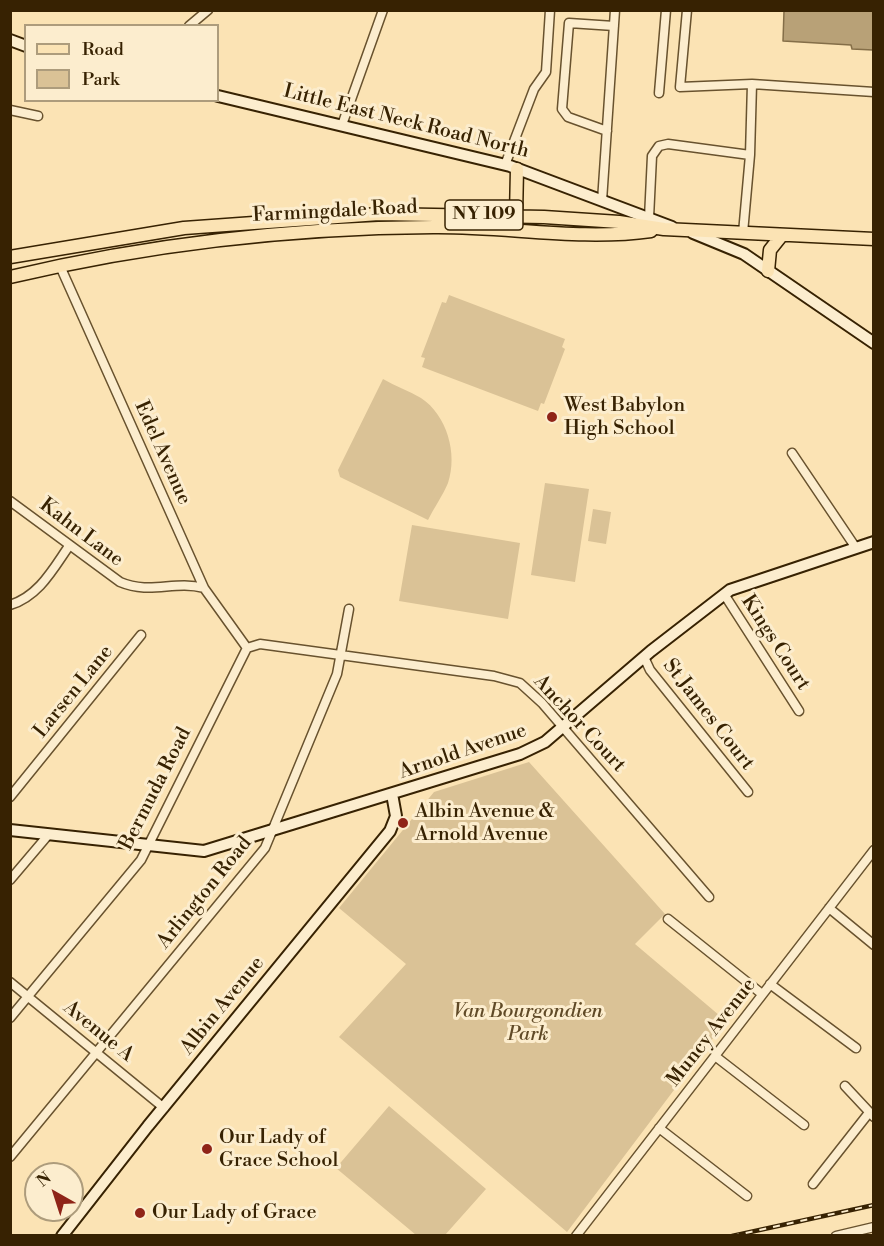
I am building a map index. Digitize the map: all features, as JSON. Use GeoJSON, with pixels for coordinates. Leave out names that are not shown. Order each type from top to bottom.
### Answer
{"type":"FeatureCollection","features":[{"type":"Feature","properties":{"kind":"main road"},"geometry":{"type":"LineString","coordinates":[[516,216],[517,169]]}},
{"type":"Feature","properties":{"kind":"main road","name":"Farmingdale Road"},"geometry":{"type":"LineString","coordinates":[[10,257],[184,228],[304,218],[397,214],[516,216],[619,222],[684,230]]}},
{"type":"Feature","properties":{"kind":"main road","name":"Farmingdale Road"},"geometry":{"type":"LineString","coordinates":[[10,277],[172,245],[326,230],[444,227],[620,235],[664,229]]}},
{"type":"Feature","properties":{"kind":"main road","name":"NY 109"},"geometry":{"type":"LineString","coordinates":[[684,230],[873,239]]}},
{"type":"Feature","properties":{"kind":"main road"},"geometry":{"type":"LineString","coordinates":[[768,271],[770,250],[782,235]]}},
{"type":"Feature","properties":{"kind":"main road"},"geometry":{"type":"LineString","coordinates":[[10,265],[57,248]]}},
{"type":"Feature","properties":{"kind":"street"},"geometry":{"type":"LineString","coordinates":[[191,24],[208,10]]}},
{"type":"Feature","properties":{"kind":"street"},"geometry":{"type":"LineString","coordinates":[[342,125],[383,10]]}},
{"type":"Feature","properties":{"kind":"street"},"geometry":{"type":"LineString","coordinates":[[505,165],[534,89],[546,72],[550,10]]}},
{"type":"Feature","properties":{"kind":"street"},"geometry":{"type":"LineString","coordinates":[[602,201],[615,10]]}},
{"type":"Feature","properties":{"kind":"street"},"geometry":{"type":"LineString","coordinates":[[659,93],[666,10]]}},
{"type":"Feature","properties":{"kind":"street"},"geometry":{"type":"LineString","coordinates":[[687,10],[680,87],[752,84],[873,92]]}},
{"type":"Feature","properties":{"kind":"street"},"geometry":{"type":"LineString","coordinates":[[607,131],[568,117],[562,109],[569,22],[614,26]]}},
{"type":"Feature","properties":{"kind":"street"},"geometry":{"type":"LineString","coordinates":[[743,233],[750,155],[752,84]]}},
{"type":"Feature","properties":{"kind":"street","name":"Little East Neck Road North"},"geometry":{"type":"LineString","coordinates":[[219,96],[505,165],[731,247],[873,343]]}},
{"type":"Feature","properties":{"kind":"street"},"geometry":{"type":"LineString","coordinates":[[10,110],[38,117]]}},
{"type":"Feature","properties":{"kind":"street"},"geometry":{"type":"LineString","coordinates":[[649,218],[652,156],[659,146],[668,144],[750,155]]}},
{"type":"Feature","properties":{"kind":"street","name":"Edel Avenue"},"geometry":{"type":"LineString","coordinates":[[60,266],[204,588],[247,648]]}},
{"type":"Feature","properties":{"kind":"street"},"geometry":{"type":"LineString","coordinates":[[792,453],[856,548]]}},
{"type":"Feature","properties":{"kind":"street","name":"Kahn Lane"},"geometry":{"type":"LineString","coordinates":[[10,501],[106,574],[133,588],[160,589],[187,583],[204,588]]}},
{"type":"Feature","properties":{"kind":"street","name":"Arnold Avenue"},"geometry":{"type":"LineString","coordinates":[[10,830],[204,851],[527,752],[545,742],[644,657],[724,594],[743,584],[873,542]]}},
{"type":"Feature","properties":{"kind":"street"},"geometry":{"type":"LineString","coordinates":[[10,605],[22,601],[36,591],[69,546]]}},
{"type":"Feature","properties":{"kind":"street","name":"Kings Court"},"geometry":{"type":"LineString","coordinates":[[724,594],[799,711]]}},
{"type":"Feature","properties":{"kind":"street","name":"Arlington Road"},"geometry":{"type":"LineString","coordinates":[[10,1157],[265,848],[337,674],[349,609]]}},
{"type":"Feature","properties":{"kind":"street","name":"Larsen Lane"},"geometry":{"type":"LineString","coordinates":[[10,797],[141,635]]}},
{"type":"Feature","properties":{"kind":"street","name":"Anchor Court"},"geometry":{"type":"LineString","coordinates":[[247,648],[260,644],[494,676],[520,683],[564,726],[709,897]]}},
{"type":"Feature","properties":{"kind":"street","name":"Bermuda Road"},"geometry":{"type":"LineString","coordinates":[[10,1018],[141,860],[247,648]]}},
{"type":"Feature","properties":{"kind":"street","name":"St James Court"},"geometry":{"type":"LineString","coordinates":[[644,657],[650,670],[748,792]]}},
{"type":"Feature","properties":{"kind":"street","name":"Albin Avenue"},"geometry":{"type":"LineString","coordinates":[[62,1236],[390,831],[396,816],[392,794]]}},
{"type":"Feature","properties":{"kind":"street"},"geometry":{"type":"LineString","coordinates":[[10,880],[49,834]]}},
{"type":"Feature","properties":{"kind":"street","name":"Muncy Avenue"},"geometry":{"type":"LineString","coordinates":[[576,1236],[873,850]]}},
{"type":"Feature","properties":{"kind":"street"},"geometry":{"type":"LineString","coordinates":[[829,908],[873,945]]}},
{"type":"Feature","properties":{"kind":"street"},"geometry":{"type":"LineString","coordinates":[[669,918],[762,994]]}},
{"type":"Feature","properties":{"kind":"street","name":"Avenue A"},"geometry":{"type":"LineString","coordinates":[[10,982],[164,1108]]}},
{"type":"Feature","properties":{"kind":"street"},"geometry":{"type":"LineString","coordinates":[[770,984],[856,1048]]}},
{"type":"Feature","properties":{"kind":"street"},"geometry":{"type":"LineString","coordinates":[[715,1056],[804,1125]]}},
{"type":"Feature","properties":{"kind":"street"},"geometry":{"type":"LineString","coordinates":[[813,1184],[871,1116],[845,1086]]}},
{"type":"Feature","properties":{"kind":"street"},"geometry":{"type":"LineString","coordinates":[[659,1128],[747,1196]]}},
{"type":"Feature","properties":{"kind":"street"},"geometry":{"type":"LineString","coordinates":[[836,1236],[873,1227]]}},
{"type":"Feature","properties":{"kind":"green space"},"geometry":{"type":"Polygon","coordinates":[[[449,295],[565,339],[562,347],[565,349],[544,404],[541,403],[538,411],[422,367],[425,358],[421,357],[442,302],[446,303],[449,295]]]}},
{"type":"Feature","properties":{"kind":"green space"},"geometry":{"type":"Polygon","coordinates":[[[383,379],[430,405],[438,414],[448,436],[452,460],[451,472],[446,488],[428,520],[340,477],[338,470],[383,379]]]}},
{"type":"Feature","properties":{"kind":"green space"},"geometry":{"type":"Polygon","coordinates":[[[545,483],[589,489],[575,582],[531,575],[545,483]]]}},
{"type":"Feature","properties":{"kind":"green space"},"geometry":{"type":"Polygon","coordinates":[[[593,509],[611,512],[606,544],[588,541],[593,509]]]}},
{"type":"Feature","properties":{"kind":"green space"},"geometry":{"type":"Polygon","coordinates":[[[412,525],[520,543],[508,619],[399,601],[412,525]]]}},
{"type":"Feature","properties":{"kind":"green space","name":"Van Bourgondien Park"},"geometry":{"type":"Polygon","coordinates":[[[529,762],[665,914],[635,944],[726,1021],[567,1232],[339,1037],[406,964],[339,908],[434,792],[529,762]]]}},
{"type":"Feature","properties":{"kind":"green space"},"geometry":{"type":"Polygon","coordinates":[[[389,1106],[486,1189],[445,1235],[416,1235],[336,1168],[389,1106]]]}},
{"type":"Feature","properties":{"kind":"shaded area"},"geometry":{"type":"Polygon","coordinates":[[[784,11],[873,11],[873,50],[852,49],[851,45],[783,41],[784,11]]]}},
{"type":"Feature","properties":{"kind":"railway"},"geometry":{"type":"LineString","coordinates":[[732,1236],[874,1205]]}},
{"type":"Feature","properties":{"kind":"place","name":"West Babylon High School"},"geometry":{"type":"Point","coordinates":[552,417]}},
{"type":"Feature","properties":{"kind":"place","name":"Albin Avenue & Arnold Avenue"},"geometry":{"type":"Point","coordinates":[403,823]}},
{"type":"Feature","properties":{"kind":"place","name":"Our Lady of Grace School"},"geometry":{"type":"Point","coordinates":[207,1149]}},
{"type":"Feature","properties":{"kind":"place","name":"Our Lady of Grace"},"geometry":{"type":"Point","coordinates":[140,1213]}}]}
